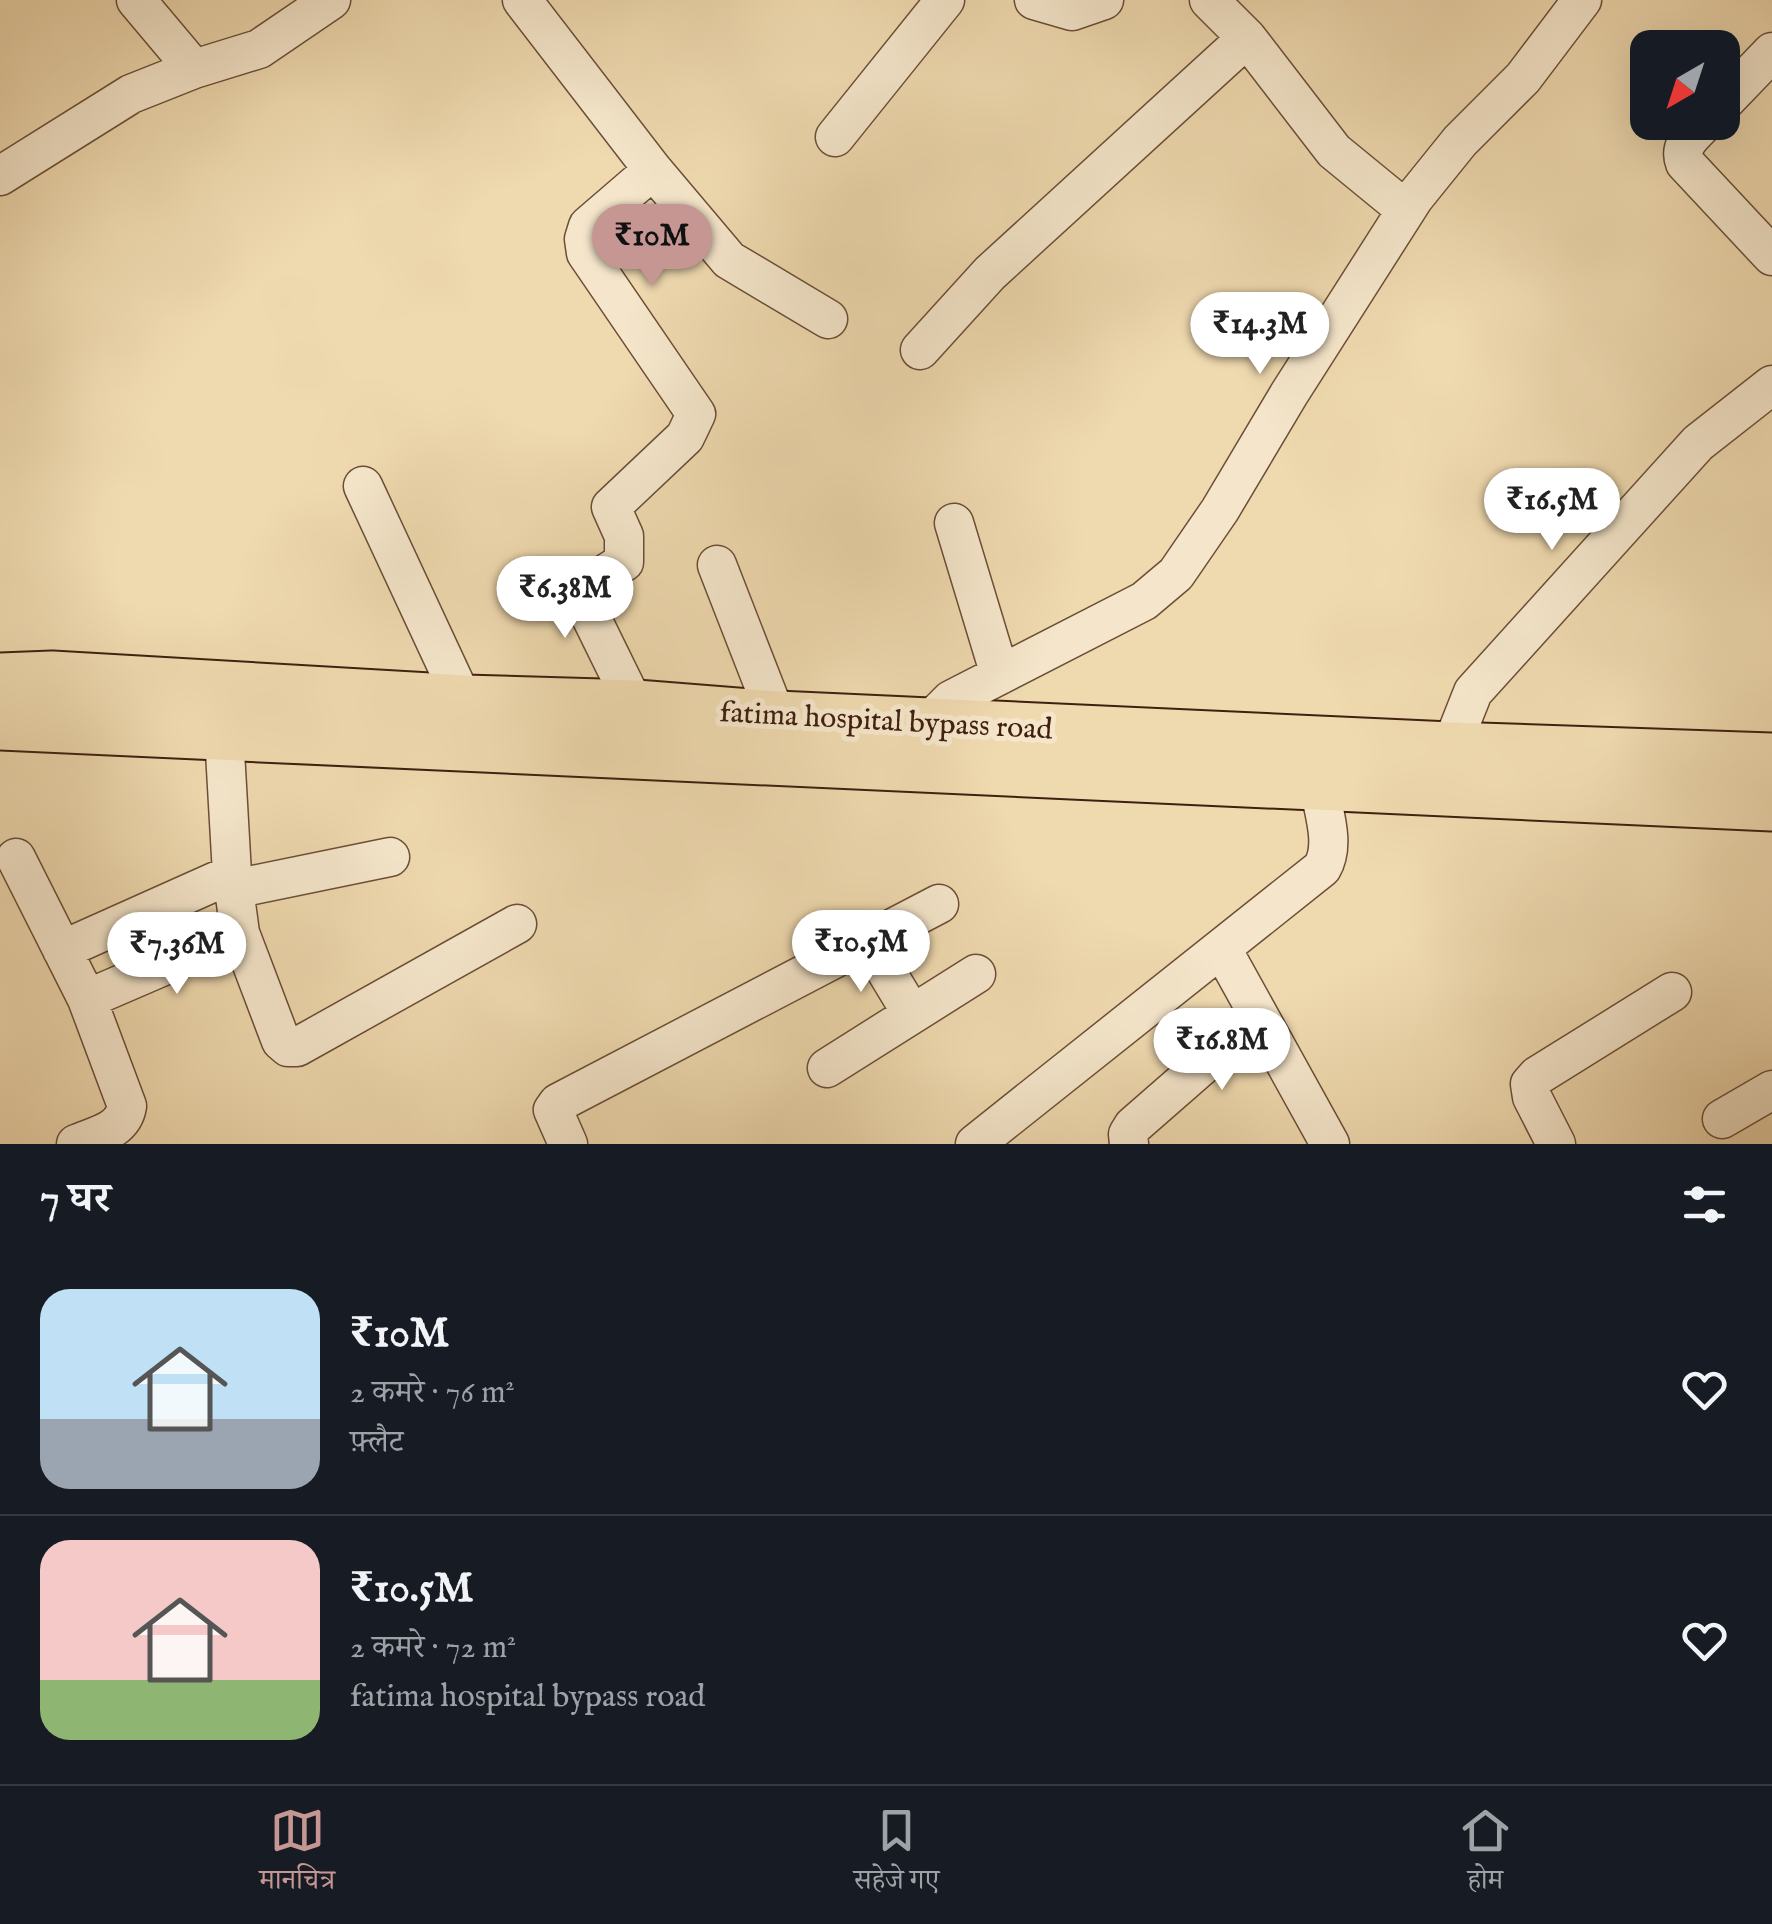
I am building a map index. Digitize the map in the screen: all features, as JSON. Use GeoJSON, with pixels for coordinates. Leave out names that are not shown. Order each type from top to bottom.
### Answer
{"type":"FeatureCollection","features":[{"type":"Feature","properties":{"kind":"highway","name":"fatima hospital bypass road"},"geometry":{"type":"LineString","coordinates":[[0,681],[52,678],[464,702],[646,730],[1318,784],[1450,769],[1772,761]]}},
{"type":"Feature","properties":{"kind":"highway","name":"fatima hospital bypass road"},"geometry":{"type":"LineString","coordinates":[[0,722],[224,734],[646,730],[778,719],[927,724],[1450,769],[1772,804]]}},
{"type":"Feature","properties":{"kind":"street"},"geometry":{"type":"LineString","coordinates":[[136,0],[194,68]]}},
{"type":"Feature","properties":{"kind":"street"},"geometry":{"type":"LineString","coordinates":[[0,176],[131,94],[194,68],[259,48],[330,0]]}},
{"type":"Feature","properties":{"kind":"street"},"geometry":{"type":"LineString","coordinates":[[522,0],[728,260],[828,319]]}},
{"type":"Feature","properties":{"kind":"street"},"geometry":{"type":"LineString","coordinates":[[835,137],[946,0]]}},
{"type":"Feature","properties":{"kind":"street"},"geometry":{"type":"LineString","coordinates":[[1034,0],[1072,11],[1104,0]]}},
{"type":"Feature","properties":{"kind":"street"},"geometry":{"type":"LineString","coordinates":[[927,724],[951,700],[1144,600],[1176,574],[1220,510],[1288,394],[1406,210],[1460,141],[1523,78],[1582,0]]}},
{"type":"Feature","properties":{"kind":"street"},"geometry":{"type":"LineString","coordinates":[[920,350],[1227,13],[1334,151],[1406,210]]}},
{"type":"Feature","properties":{"kind":"street"},"geometry":{"type":"LineString","coordinates":[[1740,85],[1772,52]]}},
{"type":"Feature","properties":{"kind":"street"},"geometry":{"type":"LineString","coordinates":[[1688,140],[1682,154],[1685,163],[1772,256]]}},
{"type":"Feature","properties":{"kind":"street"},"geometry":{"type":"LineString","coordinates":[[646,730],[590,615],[588,585],[624,562],[624,536],[610,506],[685,437],[696,414],[586,253],[584,238],[588,226],[653,170]]}},
{"type":"Feature","properties":{"kind":"street"},"geometry":{"type":"LineString","coordinates":[[1450,769],[1473,692],[1698,443],[1772,385]]}},
{"type":"Feature","properties":{"kind":"street"},"geometry":{"type":"LineString","coordinates":[[363,486],[464,702]]}},
{"type":"Feature","properties":{"kind":"street"},"geometry":{"type":"LineString","coordinates":[[954,523],[1000,675]]}},
{"type":"Feature","properties":{"kind":"street"},"geometry":{"type":"LineString","coordinates":[[716,565],[778,719]]}},
{"type":"Feature","properties":{"kind":"street"},"geometry":{"type":"LineString","coordinates":[[224,734],[240,933],[281,1041],[288,1047],[297,1047],[517,924]]}},
{"type":"Feature","properties":{"kind":"street"},"geometry":{"type":"LineString","coordinates":[[976,1144],[1322,868],[1329,846],[1318,784]]}},
{"type":"Feature","properties":{"kind":"street"},"geometry":{"type":"LineString","coordinates":[[62,950],[233,881],[390,857]]}},
{"type":"Feature","properties":{"kind":"street"},"geometry":{"type":"LineString","coordinates":[[16,858],[87,999],[126,1106],[125,1118],[117,1126],[79,1144]]}},
{"type":"Feature","properties":{"kind":"street"},"geometry":{"type":"LineString","coordinates":[[568,1144],[555,1119],[553,1110],[558,1104],[939,904]]}},
{"type":"Feature","properties":{"kind":"street"},"geometry":{"type":"LineString","coordinates":[[87,999],[240,933]]}},
{"type":"Feature","properties":{"kind":"street"},"geometry":{"type":"LineString","coordinates":[[868,941],[912,1014]]}},
{"type":"Feature","properties":{"kind":"street"},"geometry":{"type":"LineString","coordinates":[[1222,949],[1330,1144]]}},
{"type":"Feature","properties":{"kind":"street"},"geometry":{"type":"LineString","coordinates":[[827,1068],[976,974]]}},
{"type":"Feature","properties":{"kind":"street"},"geometry":{"type":"LineString","coordinates":[[1556,1144],[1532,1097],[1530,1084],[1536,1076],[1672,992]]}},
{"type":"Feature","properties":{"kind":"street"},"geometry":{"type":"LineString","coordinates":[[1129,1144],[1128,1134],[1133,1126],[1259,1016]]}},
{"type":"Feature","properties":{"kind":"street"},"geometry":{"type":"LineString","coordinates":[[1722,1119],[1772,1090]]}}]}
